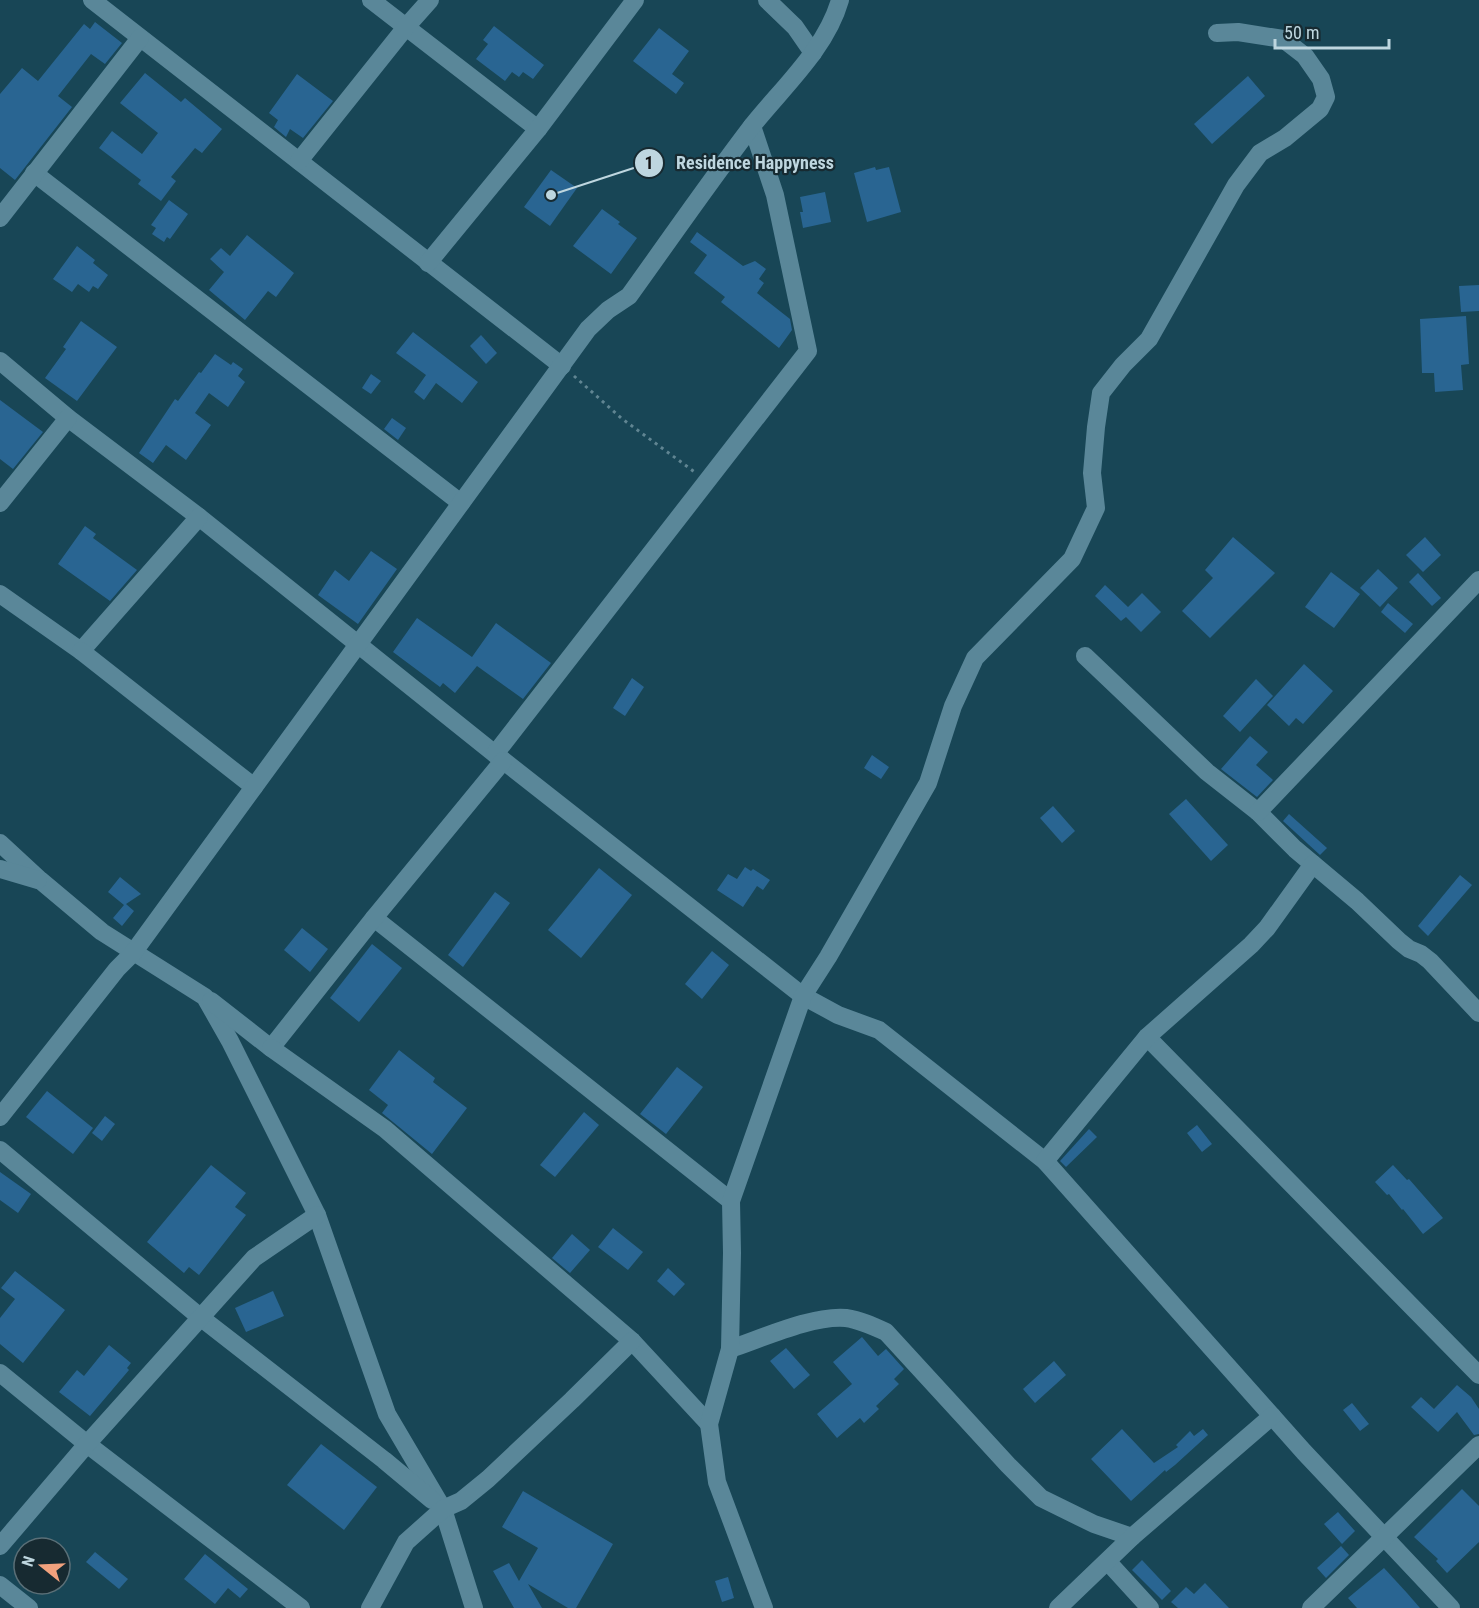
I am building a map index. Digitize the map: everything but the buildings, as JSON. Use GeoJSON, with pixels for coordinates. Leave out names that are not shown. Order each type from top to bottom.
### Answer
{"type":"FeatureCollection","features":[{"type":"Feature","properties":{"kind":"street"},"geometry":{"type":"LineString","coordinates":[[92,0],[562,366]]}},
{"type":"Feature","properties":{"kind":"street"},"geometry":{"type":"LineString","coordinates":[[371,0],[538,129]]}},
{"type":"Feature","properties":{"kind":"street"},"geometry":{"type":"LineString","coordinates":[[299,161],[430,0]]}},
{"type":"Feature","properties":{"kind":"street"},"geometry":{"type":"LineString","coordinates":[[428,262],[538,129],[635,0]]}},
{"type":"Feature","properties":{"kind":"street"},"geometry":{"type":"LineString","coordinates":[[767,0],[795,27],[813,53]]}},
{"type":"Feature","properties":{"kind":"street"},"geometry":{"type":"LineString","coordinates":[[0,1117],[117,969],[133,953],[588,329],[608,310],[629,296],[752,126],[813,53],[836,15],[840,0]]}},
{"type":"Feature","properties":{"kind":"street"},"geometry":{"type":"LineString","coordinates":[[765,1608],[717,1482],[709,1424],[730,1349],[731,1201],[803,996],[828,957],[928,783],[952,706],[975,658],[1072,559],[1096,508],[1092,473],[1101,393],[1123,364],[1149,339],[1236,184],[1260,153],[1285,138],[1320,109],[1326,97],[1321,79],[1305,56],[1283,39],[1238,32],[1217,33]]}},
{"type":"Feature","properties":{"kind":"street"},"geometry":{"type":"LineString","coordinates":[[0,218],[140,38]]}},
{"type":"Feature","properties":{"kind":"street"},"geometry":{"type":"LineString","coordinates":[[271,1048],[499,758],[707,481],[808,351],[776,195],[752,126]]}},
{"type":"Feature","properties":{"kind":"street"},"geometry":{"type":"LineString","coordinates":[[34,173],[461,503]]}},
{"type":"Feature","properties":{"kind":"street"},"geometry":{"type":"LineString","coordinates":[[0,361],[68,418],[199,517],[360,644],[499,758],[803,996],[838,1015],[879,1030],[1045,1161],[1272,1416],[1451,1608]]}},
{"type":"Feature","properties":{"kind":"street"},"geometry":{"type":"LineString","coordinates":[[0,503],[68,418]]}},
{"type":"Feature","properties":{"kind":"street"},"geometry":{"type":"LineString","coordinates":[[81,651],[199,517]]}},
{"type":"Feature","properties":{"kind":"street"},"geometry":{"type":"LineString","coordinates":[[1258,812],[1479,580]]}},
{"type":"Feature","properties":{"kind":"street"},"geometry":{"type":"LineString","coordinates":[[0,594],[81,651],[254,787]]}},
{"type":"Feature","properties":{"kind":"street"},"geometry":{"type":"LineString","coordinates":[[1085,656],[1207,771],[1258,812],[1281,837],[1357,901],[1399,941],[1430,962],[1479,1013]]}},
{"type":"Feature","properties":{"kind":"street"},"geometry":{"type":"LineString","coordinates":[[0,843],[102,932],[205,997],[271,1048],[385,1129],[632,1341],[709,1424]]}},
{"type":"Feature","properties":{"kind":"street"},"geometry":{"type":"LineString","coordinates":[[1045,1161],[1147,1036],[1251,945],[1267,928],[1313,864]]}},
{"type":"Feature","properties":{"kind":"street"},"geometry":{"type":"LineString","coordinates":[[0,869],[40,880]]}},
{"type":"Feature","properties":{"kind":"street"},"geometry":{"type":"LineString","coordinates":[[374,918],[731,1201]]}},
{"type":"Feature","properties":{"kind":"street"},"geometry":{"type":"LineString","coordinates":[[205,997],[230,1041],[317,1215],[387,1414],[443,1509],[474,1608]]}},
{"type":"Feature","properties":{"kind":"street"},"geometry":{"type":"LineString","coordinates":[[1147,1036],[1479,1376]]}},
{"type":"Feature","properties":{"kind":"street"},"geometry":{"type":"LineString","coordinates":[[0,1150],[200,1317],[384,1460],[443,1509]]}},
{"type":"Feature","properties":{"kind":"street"},"geometry":{"type":"LineString","coordinates":[[0,1546],[87,1444],[254,1258],[317,1215]]}},
{"type":"Feature","properties":{"kind":"street"},"geometry":{"type":"LineString","coordinates":[[730,1349],[785,1330],[830,1318],[859,1320],[886,1332],[1041,1498],[1094,1524],[1132,1537]]}},
{"type":"Feature","properties":{"kind":"street"},"geometry":{"type":"LineString","coordinates":[[370,1608],[406,1542],[443,1509],[461,1501],[488,1479],[632,1341]]}},
{"type":"Feature","properties":{"kind":"street"},"geometry":{"type":"LineString","coordinates":[[0,1373],[87,1444],[301,1608]]}},
{"type":"Feature","properties":{"kind":"street"},"geometry":{"type":"LineString","coordinates":[[1058,1608],[1132,1537],[1272,1416]]}},
{"type":"Feature","properties":{"kind":"street"},"geometry":{"type":"LineString","coordinates":[[1311,1608],[1479,1445]]}},
{"type":"Feature","properties":{"kind":"street"},"geometry":{"type":"LineString","coordinates":[[1107,1562],[1150,1608]]}},
{"type":"Feature","properties":{"kind":"street"},"geometry":{"type":"LineString","coordinates":[[0,1586],[29,1608]]}},
{"type":"Feature","properties":{"kind":"path"},"geometry":{"type":"LineString","coordinates":[[562,366],[621,418],[707,481]]}},
{"type":"Feature","properties":{"kind":"place","name":"Residence Happyness"},"geometry":{"type":"Point","coordinates":[551,195]}}]}
